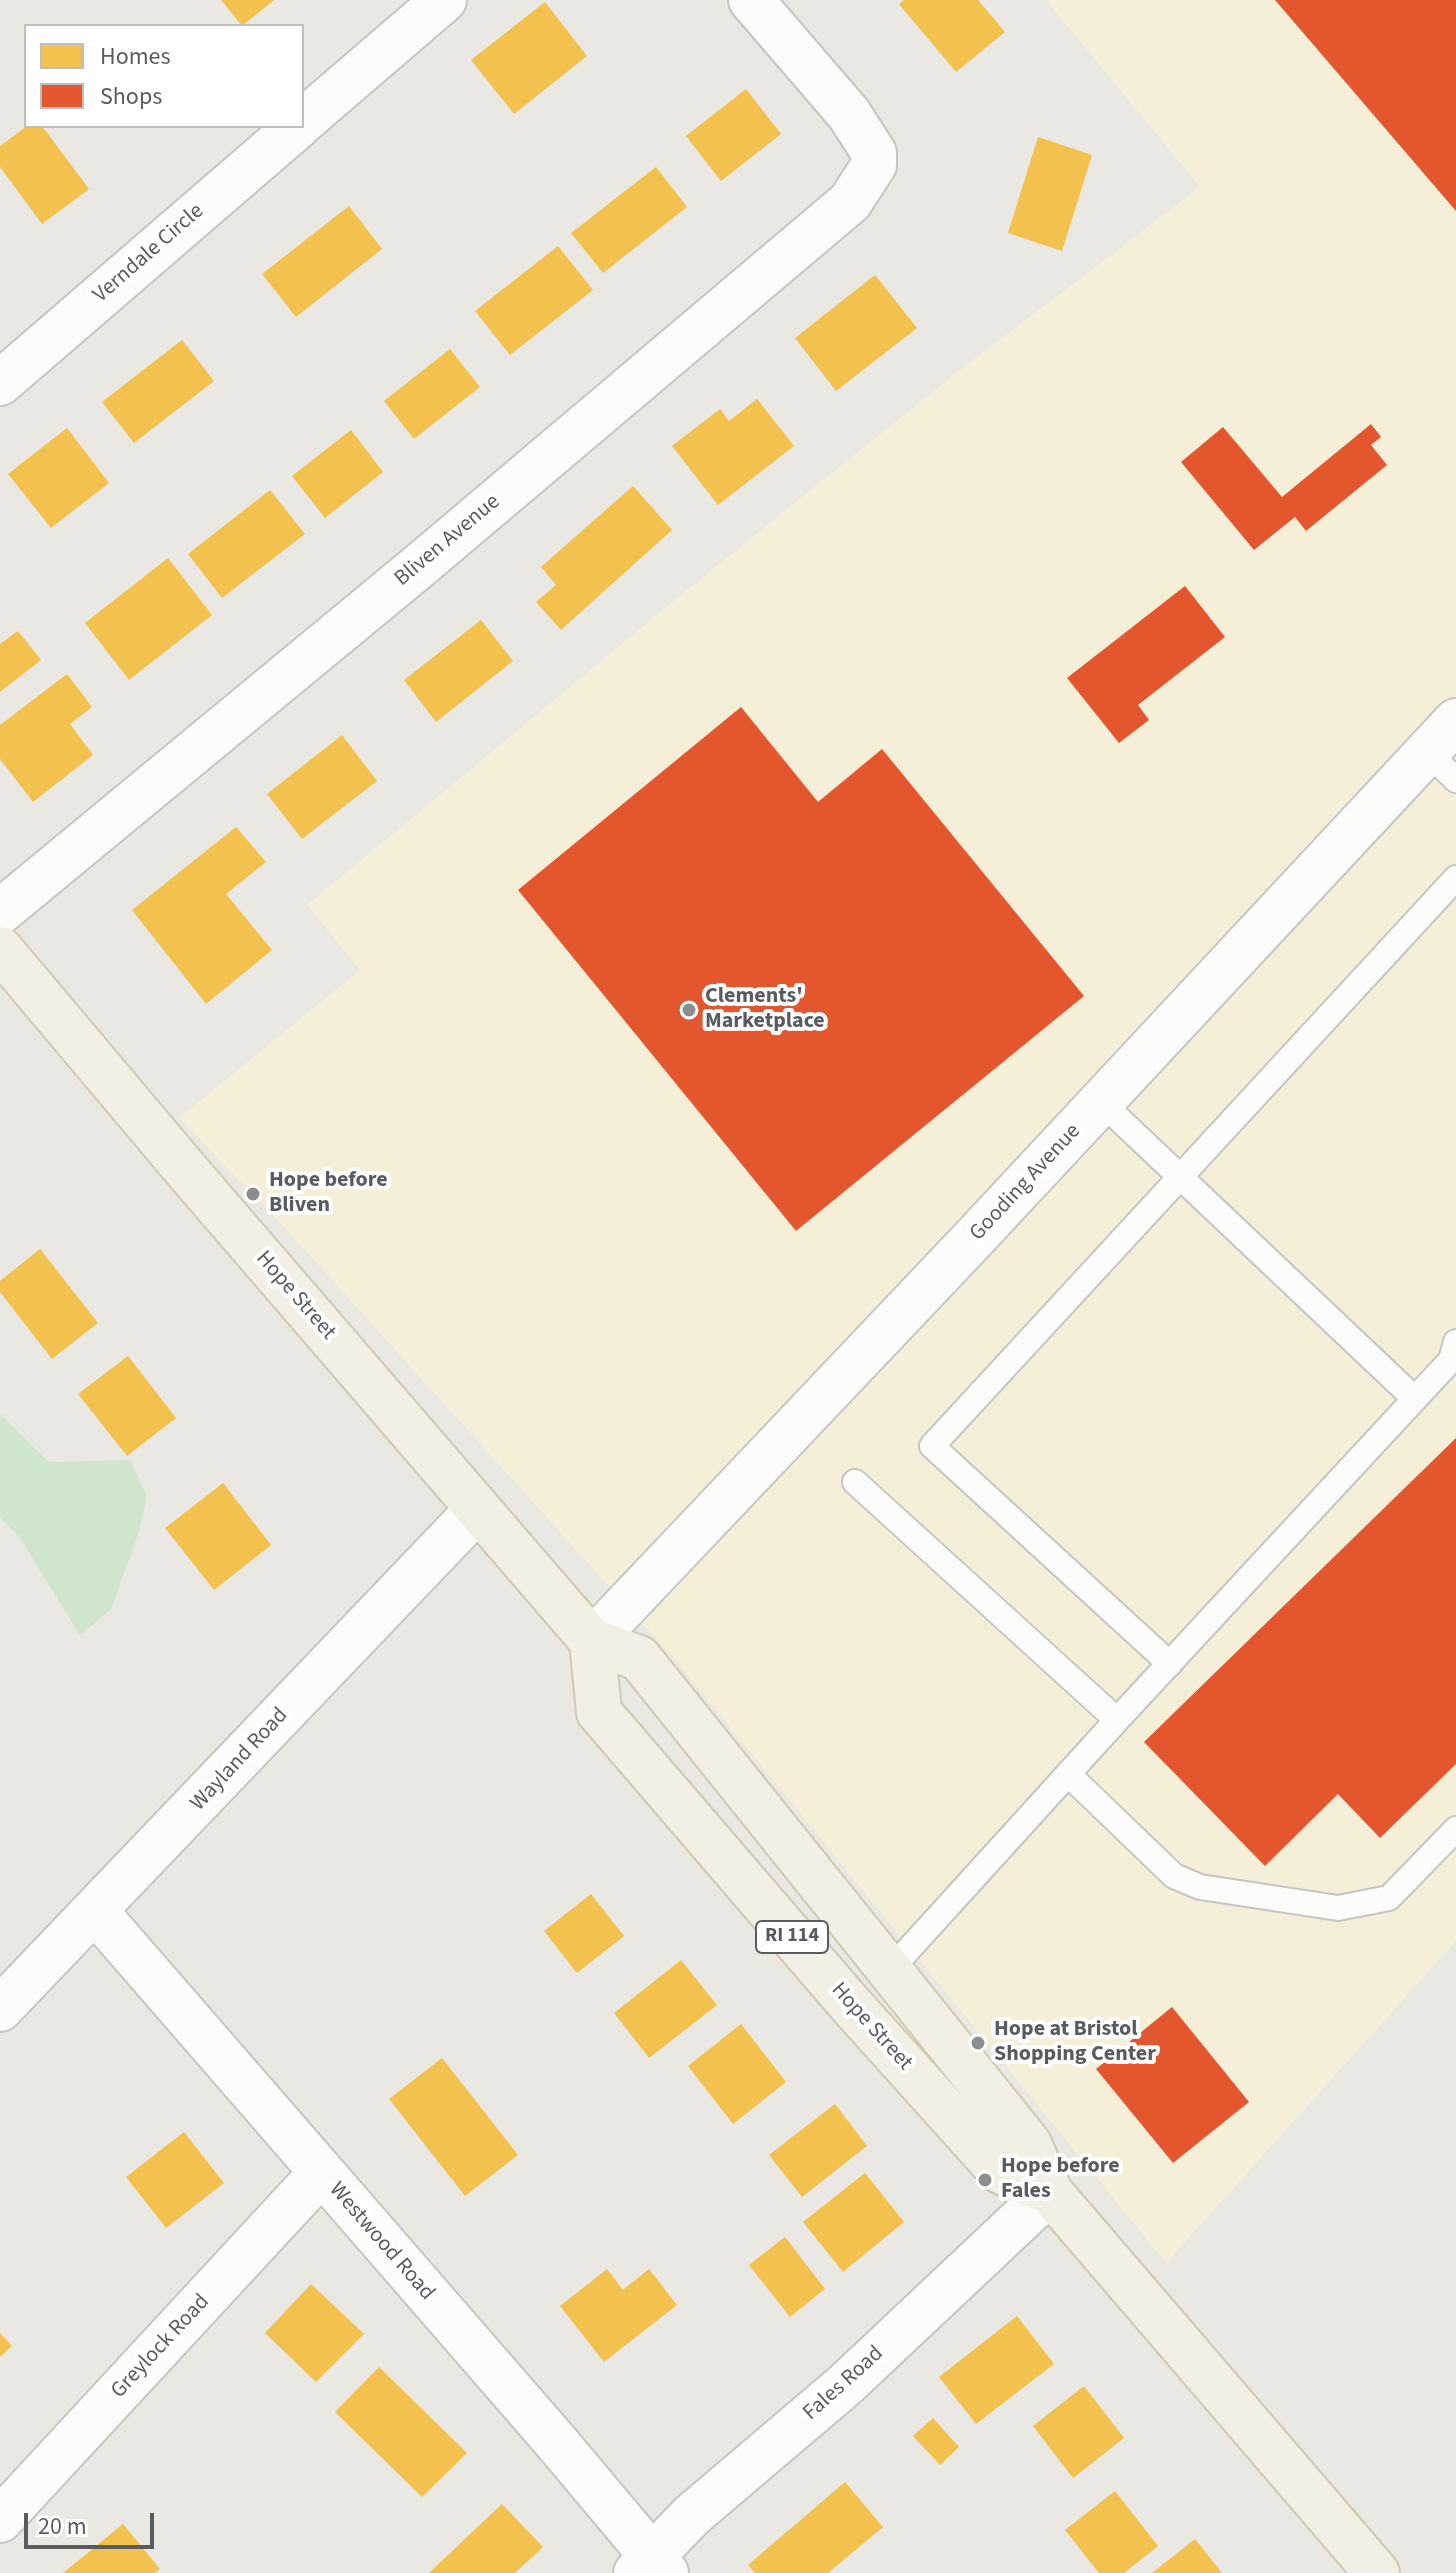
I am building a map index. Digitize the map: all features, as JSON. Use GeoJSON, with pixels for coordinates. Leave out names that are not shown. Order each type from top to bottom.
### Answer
{"type":"FeatureCollection","features":[{"type":"Feature","properties":{"kind":"main road","name":"Hope Street"},"geometry":{"type":"LineString","coordinates":[[0,949],[592,1641],[639,1658],[1029,2144],[1050,2192],[1377,2573]]}},
{"type":"Feature","properties":{"kind":"main road","name":"Hope Street"},"geometry":{"type":"LineString","coordinates":[[592,1641],[599,1712],[849,2003],[1000,2171],[1050,2192]]}},
{"type":"Feature","properties":{"kind":"street","name":"Verndale Circle"},"geometry":{"type":"LineString","coordinates":[[304,121],[444,0]]}},
{"type":"Feature","properties":{"kind":"street","name":"Bliven Avenue"},"geometry":{"type":"LineString","coordinates":[[0,912],[406,577],[850,202],[874,165],[874,153],[849,114],[751,0]]}},
{"type":"Feature","properties":{"kind":"street","name":"Verndale Circle"},"geometry":{"type":"LineString","coordinates":[[0,383],[295,128]]}},
{"type":"Feature","properties":{"kind":"street","name":"Gooding Avenue"},"geometry":{"type":"LineString","coordinates":[[592,1641],[1101,1102],[1446,751]]}},
{"type":"Feature","properties":{"kind":"street","name":"Wayland Road"},"geometry":{"type":"LineString","coordinates":[[0,2009],[478,1509]]}},
{"type":"Feature","properties":{"kind":"street","name":"Westwood Road"},"geometry":{"type":"LineString","coordinates":[[96,1912],[557,2443],[651,2568]]}},
{"type":"Feature","properties":{"kind":"street","name":"Greylock Road"},"geometry":{"type":"LineString","coordinates":[[0,2520],[321,2173]]}},
{"type":"Feature","properties":{"kind":"street","name":"Fales Road"},"geometry":{"type":"LineString","coordinates":[[651,2568],[692,2515],[845,2385],[1050,2192]]}},
{"type":"Feature","properties":{"kind":"lane"},"geometry":{"type":"LineString","coordinates":[[1170,1664],[932,1446],[1456,878]]}},
{"type":"Feature","properties":{"kind":"lane"},"geometry":{"type":"LineString","coordinates":[[1101,1102],[1415,1399]]}},
{"type":"Feature","properties":{"kind":"lane"},"geometry":{"type":"LineString","coordinates":[[890,1970],[1451,1360],[1456,1342]]}},
{"type":"Feature","properties":{"kind":"lane"},"geometry":{"type":"LineString","coordinates":[[855,1482],[1117,1720]]}},
{"type":"Feature","properties":{"kind":"lane"},"geometry":{"type":"LineString","coordinates":[[1068,1774],[1174,1876],[1200,1887],[1338,1908],[1389,1898],[1456,1829]]}},
{"type":"Feature","properties":{"kind":"shaded area"},"geometry":{"type":"Polygon","coordinates":[[[1046,0],[1456,0],[1456,1941],[1166,2263],[673,1657],[284,1227],[179,1118],[360,970],[307,905],[688,589],[951,377],[1200,187],[1046,0]]]}},
{"type":"Feature","properties":{"kind":"green space"},"geometry":{"type":"Polygon","coordinates":[[[0,1414],[49,1462],[130,1460],[147,1496],[138,1535],[111,1609],[80,1635],[20,1538],[0,1517],[0,1414]]]}},
{"type":"Feature","properties":{"kind":"building: Homes"},"geometry":{"type":"Polygon","coordinates":[[[221,0],[274,0],[244,24],[240,24],[221,0]]]}},
{"type":"Feature","properties":{"kind":"building: Homes"},"geometry":{"type":"Polygon","coordinates":[[[904,0],[978,0],[1005,32],[956,72],[899,4],[904,0]]]}},
{"type":"Feature","properties":{"kind":"building: Homes"},"geometry":{"type":"Polygon","coordinates":[[[545,2],[587,56],[514,114],[471,60],[545,2]]]}},
{"type":"Feature","properties":{"kind":"building: Homes"},"geometry":{"type":"Polygon","coordinates":[[[746,89],[781,134],[721,181],[686,136],[746,89]]]}},
{"type":"Feature","properties":{"kind":"building: Homes"},"geometry":{"type":"Polygon","coordinates":[[[24,128],[43,128],[89,189],[42,224],[0,167],[0,146],[24,128]]]}},
{"type":"Feature","properties":{"kind":"building: Homes"},"geometry":{"type":"Polygon","coordinates":[[[1038,137],[1092,155],[1062,251],[1008,233],[1038,137]]]}},
{"type":"Feature","properties":{"kind":"building: Homes"},"geometry":{"type":"Polygon","coordinates":[[[656,167],[687,207],[603,273],[571,233],[656,167]]]}},
{"type":"Feature","properties":{"kind":"building: Homes"},"geometry":{"type":"Polygon","coordinates":[[[349,206],[382,249],[296,317],[262,274],[349,206]]]}},
{"type":"Feature","properties":{"kind":"building: Homes"},"geometry":{"type":"Polygon","coordinates":[[[558,246],[593,290],[510,355],[475,311],[558,246]]]}},
{"type":"Feature","properties":{"kind":"building: Homes"},"geometry":{"type":"Polygon","coordinates":[[[875,275],[917,328],[836,391],[795,338],[875,275]]]}},
{"type":"Feature","properties":{"kind":"building: Homes"},"geometry":{"type":"Polygon","coordinates":[[[182,340],[214,381],[134,443],[102,402],[182,340]]]}},
{"type":"Feature","properties":{"kind":"building: Homes"},"geometry":{"type":"Polygon","coordinates":[[[450,349],[480,387],[414,439],[384,401],[450,349]]]}},
{"type":"Feature","properties":{"kind":"building: Homes"},"geometry":{"type":"Polygon","coordinates":[[[757,399],[794,446],[718,505],[672,446],[720,409],[729,421],[757,399]]]}},
{"type":"Feature","properties":{"kind":"building: Homes"},"geometry":{"type":"Polygon","coordinates":[[[67,428],[109,483],[51,528],[8,474],[67,428]]]}},
{"type":"Feature","properties":{"kind":"building: Homes"},"geometry":{"type":"Polygon","coordinates":[[[351,430],[383,472],[325,518],[292,476],[351,430]]]}},
{"type":"Feature","properties":{"kind":"building: Homes"},"geometry":{"type":"Polygon","coordinates":[[[633,486],[672,530],[561,630],[536,602],[556,585],[541,567],[633,486]]]}},
{"type":"Feature","properties":{"kind":"building: Homes"},"geometry":{"type":"Polygon","coordinates":[[[270,490],[305,534],[222,598],[188,554],[270,490]]]}},
{"type":"Feature","properties":{"kind":"building: Homes"},"geometry":{"type":"Polygon","coordinates":[[[168,558],[212,615],[129,680],[85,623],[168,558]]]}},
{"type":"Feature","properties":{"kind":"building: Homes"},"geometry":{"type":"Polygon","coordinates":[[[481,620],[513,661],[436,722],[404,680],[481,620]]]}},
{"type":"Feature","properties":{"kind":"building: Homes"},"geometry":{"type":"Polygon","coordinates":[[[18,631],[41,660],[0,692],[0,644],[18,631]]]}},
{"type":"Feature","properties":{"kind":"building: Homes"},"geometry":{"type":"Polygon","coordinates":[[[67,674],[92,707],[70,724],[93,755],[33,802],[0,759],[0,725],[67,674]]]}},
{"type":"Feature","properties":{"kind":"building: Homes"},"geometry":{"type":"Polygon","coordinates":[[[342,735],[377,781],[302,839],[267,794],[342,735]]]}},
{"type":"Feature","properties":{"kind":"building: Homes"},"geometry":{"type":"Polygon","coordinates":[[[236,827],[266,862],[226,894],[272,950],[206,1004],[132,910],[236,827]]]}},
{"type":"Feature","properties":{"kind":"building: Homes"},"geometry":{"type":"Polygon","coordinates":[[[40,1249],[98,1323],[52,1359],[0,1292],[0,1281],[40,1249]]]}},
{"type":"Feature","properties":{"kind":"building: Homes"},"geometry":{"type":"Polygon","coordinates":[[[128,1356],[176,1418],[127,1456],[78,1394],[128,1356]]]}},
{"type":"Feature","properties":{"kind":"building: Homes"},"geometry":{"type":"Polygon","coordinates":[[[223,1483],[271,1545],[214,1590],[165,1528],[223,1483]]]}},
{"type":"Feature","properties":{"kind":"building: Homes"},"geometry":{"type":"Polygon","coordinates":[[[591,1894],[624,1936],[577,1973],[544,1931],[591,1894]]]}},
{"type":"Feature","properties":{"kind":"building: Homes"},"geometry":{"type":"Polygon","coordinates":[[[681,1960],[717,2005],[649,2058],[614,2013],[681,1960]]]}},
{"type":"Feature","properties":{"kind":"building: Homes"},"geometry":{"type":"Polygon","coordinates":[[[741,2024],[786,2082],[733,2124],[688,2066],[741,2024]]]}},
{"type":"Feature","properties":{"kind":"building: Homes"},"geometry":{"type":"Polygon","coordinates":[[[442,2058],[518,2155],[465,2196],[389,2099],[442,2058]]]}},
{"type":"Feature","properties":{"kind":"building: Homes"},"geometry":{"type":"Polygon","coordinates":[[[835,2104],[867,2146],[802,2197],[769,2155],[835,2104]]]}},
{"type":"Feature","properties":{"kind":"building: Homes"},"geometry":{"type":"Polygon","coordinates":[[[184,2132],[224,2183],[166,2228],[126,2177],[184,2132]]]}},
{"type":"Feature","properties":{"kind":"building: Homes"},"geometry":{"type":"Polygon","coordinates":[[[865,2173],[904,2222],[843,2272],[803,2222],[865,2173]]]}},
{"type":"Feature","properties":{"kind":"building: Homes"},"geometry":{"type":"Polygon","coordinates":[[[785,2237],[825,2289],[790,2317],[749,2265],[785,2237]]]}},
{"type":"Feature","properties":{"kind":"building: Homes"},"geometry":{"type":"Polygon","coordinates":[[[607,2269],[623,2290],[649,2269],[677,2305],[604,2362],[560,2306],[607,2269]]]}},
{"type":"Feature","properties":{"kind":"building: Homes"},"geometry":{"type":"Polygon","coordinates":[[[311,2284],[364,2334],[316,2382],[265,2333],[311,2284]]]}},
{"type":"Feature","properties":{"kind":"building: Homes"},"geometry":{"type":"Polygon","coordinates":[[[1017,2316],[1054,2364],[976,2424],[939,2377],[1017,2316]]]}},
{"type":"Feature","properties":{"kind":"building: Homes"},"geometry":{"type":"Polygon","coordinates":[[[0,2333],[12,2346],[0,2357],[0,2333]]]}},
{"type":"Feature","properties":{"kind":"building: Homes"},"geometry":{"type":"Polygon","coordinates":[[[379,2367],[467,2453],[422,2497],[335,2412],[379,2367]]]}},
{"type":"Feature","properties":{"kind":"building: Homes"},"geometry":{"type":"Polygon","coordinates":[[[1084,2386],[1124,2438],[1073,2478],[1033,2426],[1084,2386]]]}},
{"type":"Feature","properties":{"kind":"building: Homes"},"geometry":{"type":"Polygon","coordinates":[[[933,2418],[959,2447],[940,2465],[913,2436],[933,2418]]]}},
{"type":"Feature","properties":{"kind":"building: Homes"},"geometry":{"type":"Polygon","coordinates":[[[845,2482],[883,2527],[828,2573],[755,2573],[748,2565],[845,2482]]]}},
{"type":"Feature","properties":{"kind":"building: Homes"},"geometry":{"type":"Polygon","coordinates":[[[1115,2491],[1158,2546],[1124,2573],[1099,2573],[1065,2530],[1115,2491]]]}},
{"type":"Feature","properties":{"kind":"building: Homes"},"geometry":{"type":"Polygon","coordinates":[[[502,2504],[543,2547],[515,2573],[429,2573],[502,2504]]]}},
{"type":"Feature","properties":{"kind":"building: Homes"},"geometry":{"type":"Polygon","coordinates":[[[123,2524],[160,2569],[155,2573],[63,2573],[123,2524]]]}},
{"type":"Feature","properties":{"kind":"building: Homes"},"geometry":{"type":"Polygon","coordinates":[[[1195,2539],[1222,2573],[1152,2573],[1195,2539]]]}},
{"type":"Feature","properties":{"kind":"building: Shops"},"geometry":{"type":"Polygon","coordinates":[[[1275,0],[1456,0],[1456,211],[1275,0]]]}},
{"type":"Feature","properties":{"kind":"building: Shops"},"geometry":{"type":"Polygon","coordinates":[[[1371,424],[1381,437],[1371,445],[1387,465],[1306,531],[1295,517],[1254,550],[1181,462],[1223,427],[1282,497],[1371,424]]]}},
{"type":"Feature","properties":{"kind":"building: Shops"},"geometry":{"type":"Polygon","coordinates":[[[1185,586],[1225,637],[1138,705],[1149,720],[1119,743],[1067,678],[1185,586]]]}},
{"type":"Feature","properties":{"kind":"building: Shops"},"geometry":{"type":"Polygon","coordinates":[[[741,707],[818,802],[882,749],[1084,996],[796,1231],[518,890],[741,707]]]}},
{"type":"Feature","properties":{"kind":"building: Shops"},"geometry":{"type":"Polygon","coordinates":[[[1456,1438],[1456,1764],[1380,1838],[1338,1794],[1265,1866],[1144,1742],[1456,1438]]]}},
{"type":"Feature","properties":{"kind":"building: Shops"},"geometry":{"type":"Polygon","coordinates":[[[1172,2007],[1249,2102],[1173,2163],[1096,2069],[1172,2007]]]}},
{"type":"Feature","properties":{"kind":"place","name":"Clements' Marketplace"},"geometry":{"type":"Point","coordinates":[689,1010]}},
{"type":"Feature","properties":{"kind":"place","name":"Hope before Bliven"},"geometry":{"type":"Point","coordinates":[253,1194]}},
{"type":"Feature","properties":{"kind":"place","name":"Hope at Bristol Shopping Center"},"geometry":{"type":"Point","coordinates":[978,2043]}},
{"type":"Feature","properties":{"kind":"place","name":"Hope before Fales"},"geometry":{"type":"Point","coordinates":[985,2180]}}]}
